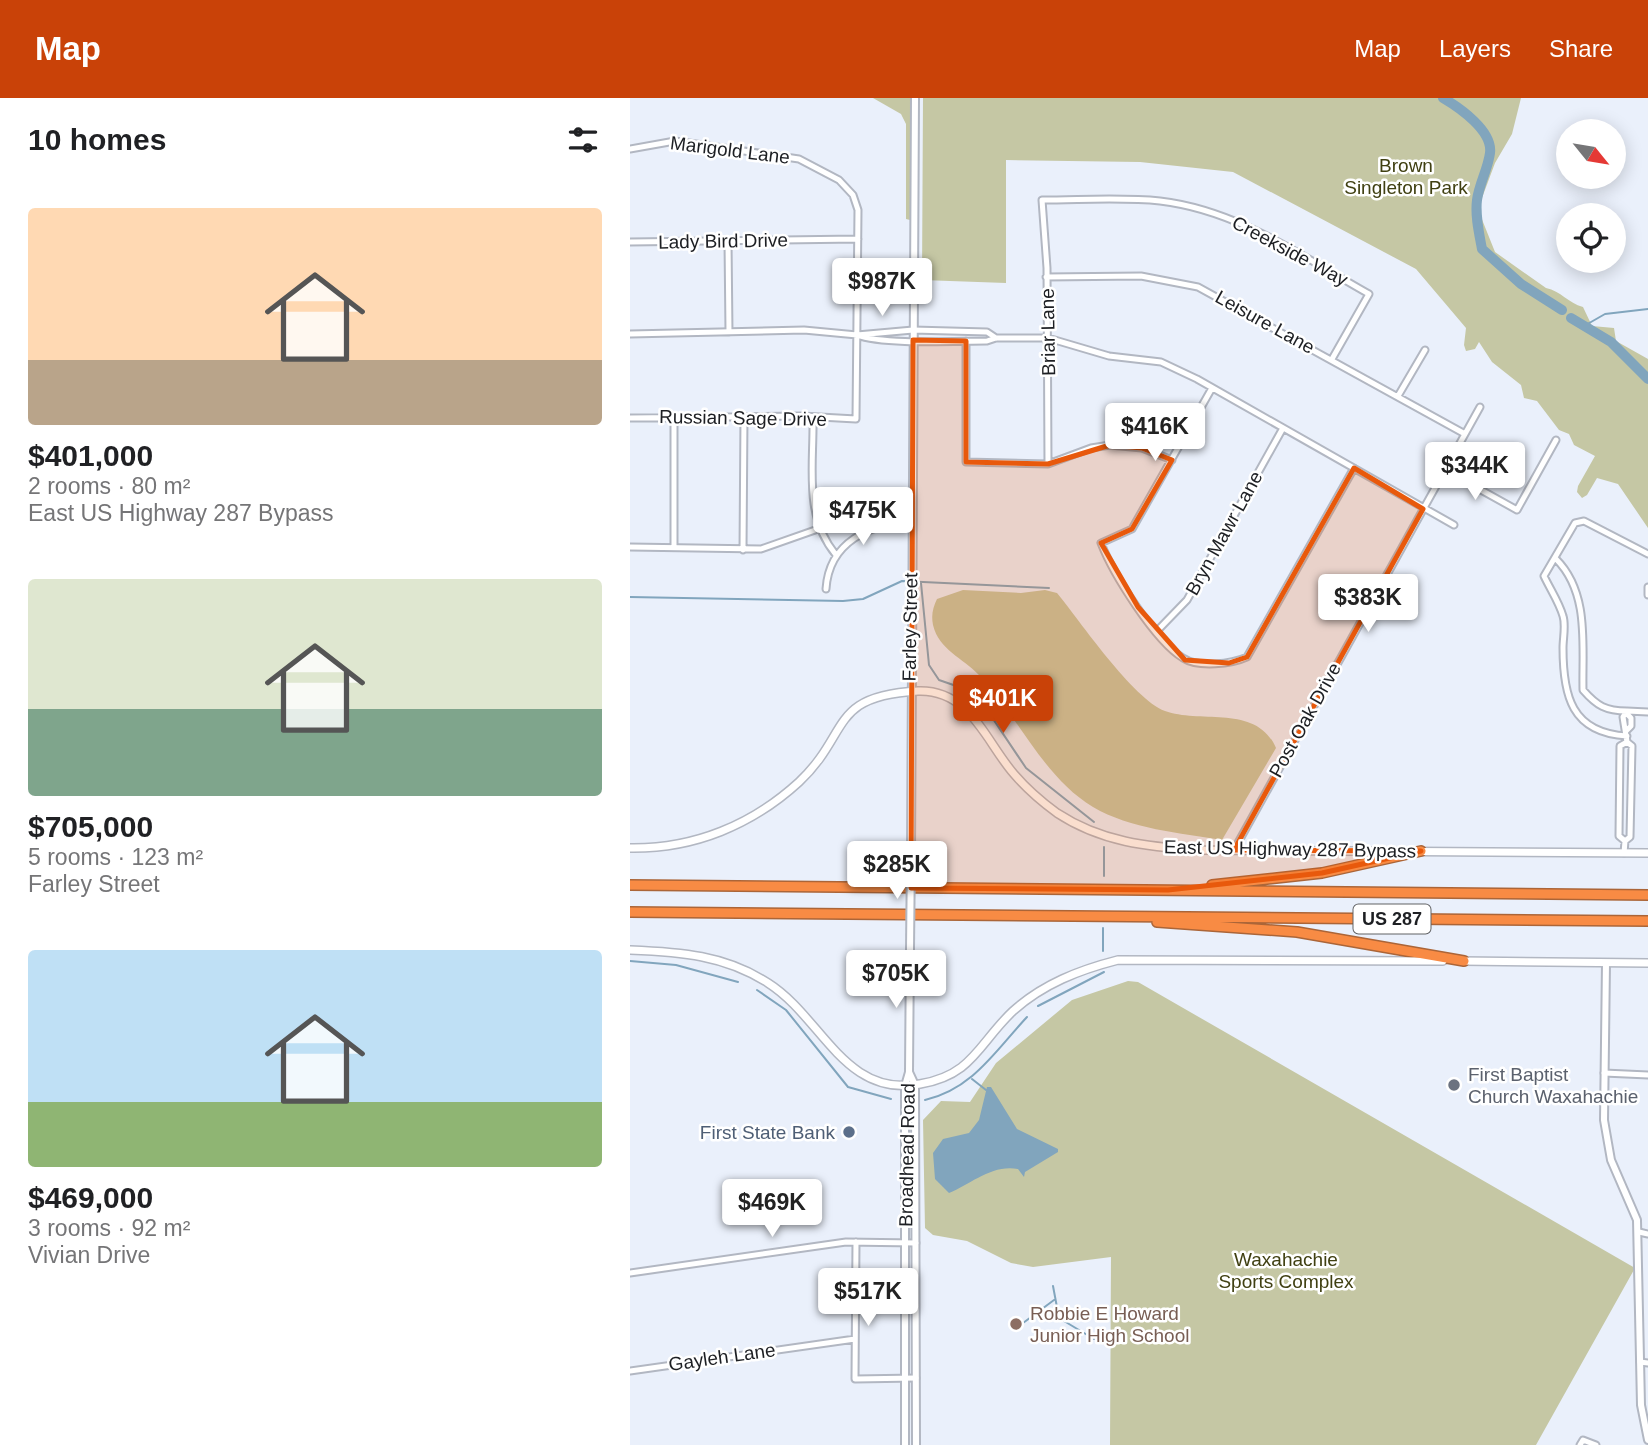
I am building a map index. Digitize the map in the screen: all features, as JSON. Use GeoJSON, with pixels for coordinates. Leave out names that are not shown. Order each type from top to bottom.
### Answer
{"type":"FeatureCollection","features":[{"type":"Feature","properties":{"kind":"highway"},"geometry":{"type":"LineString","coordinates":[[1168,890],[1322,873],[1421,851]]}},
{"type":"Feature","properties":{"kind":"highway","name":"US 287"},"geometry":{"type":"LineString","coordinates":[[630,883],[642,886],[1648,895]]}},
{"type":"Feature","properties":{"kind":"highway","name":"US 287"},"geometry":{"type":"LineString","coordinates":[[630,915],[699,917],[712,913],[1648,921]]}},
{"type":"Feature","properties":{"kind":"highway"},"geometry":{"type":"LineString","coordinates":[[1136,916],[1152,921],[1297,932],[1464,961]]}},
{"type":"Feature","properties":{"kind":"main road","name":"East US Highway 287 Bypass"},"geometry":{"type":"LineString","coordinates":[[630,848],[696,841],[740,823],[763,810],[800,781],[859,704],[884,694],[909,692],[937,694],[970,712],[1014,775],[1047,805],[1080,826],[1105,837],[1142,846],[1234,850],[1648,853]]}},
{"type":"Feature","properties":{"kind":"main road"},"geometry":{"type":"LineString","coordinates":[[630,950],[703,955],[754,974],[796,1003],[836,1053],[857,1072],[871,1079],[905,1086],[942,1080],[956,1073],[1011,1013],[1039,991],[1079,971],[1118,960],[1648,963]]}},
{"type":"Feature","properties":{"kind":"street","name":"Farley Street"},"geometry":{"type":"LineString","coordinates":[[909,1072],[909,692],[915,98]]}},
{"type":"Feature","properties":{"kind":"street","name":"Marigold Lane"},"geometry":{"type":"LineString","coordinates":[[630,149],[664,141],[788,156],[809,163],[839,180],[857,202],[858,239]]}},
{"type":"Feature","properties":{"kind":"street","name":"Briar Lane"},"geometry":{"type":"LineString","coordinates":[[1042,200],[1048,338],[1048,464]]}},
{"type":"Feature","properties":{"kind":"street","name":"Creekside Way"},"geometry":{"type":"LineString","coordinates":[[1042,200],[1160,201],[1219,214],[1252,228],[1369,294],[1332,359]]}},
{"type":"Feature","properties":{"kind":"street"},"geometry":{"type":"LineString","coordinates":[[857,335],[858,239]]}},
{"type":"Feature","properties":{"kind":"street","name":"Lady Bird Drive"},"geometry":{"type":"LineString","coordinates":[[630,242],[858,239]]}},
{"type":"Feature","properties":{"kind":"street"},"geometry":{"type":"LineString","coordinates":[[728,241],[729,331]]}},
{"type":"Feature","properties":{"kind":"street","name":"Leisure Lane"},"geometry":{"type":"LineString","coordinates":[[1046,277],[1141,276],[1198,287],[1465,434]]}},
{"type":"Feature","properties":{"kind":"street"},"geometry":{"type":"LineString","coordinates":[[630,334],[804,330],[857,335],[913,330],[987,332],[996,338]]}},
{"type":"Feature","properties":{"kind":"street"},"geometry":{"type":"LineString","coordinates":[[967,331],[966,462],[1048,464],[1091,448],[1110,445],[1142,448],[1172,460]]}},
{"type":"Feature","properties":{"kind":"street"},"geometry":{"type":"LineString","coordinates":[[857,335],[870,340],[987,341],[996,338],[1048,338],[1109,356],[1161,362],[1454,525]]}},
{"type":"Feature","properties":{"kind":"street","name":"Russian Sage Drive"},"geometry":{"type":"LineString","coordinates":[[630,418],[744,416],[856,419],[857,335]]}},
{"type":"Feature","properties":{"kind":"street"},"geometry":{"type":"LineString","coordinates":[[1398,396],[1425,350]]}},
{"type":"Feature","properties":{"kind":"street"},"geometry":{"type":"LineString","coordinates":[[1212,388],[1132,529],[1121,537],[1101,543],[1110,564],[1157,631],[1173,650],[1189,661],[1229,663],[1247,657],[1354,468]]}},
{"type":"Feature","properties":{"kind":"street","name":"Post Oak Drive"},"geometry":{"type":"LineString","coordinates":[[1234,850],[1480,408]]}},
{"type":"Feature","properties":{"kind":"street"},"geometry":{"type":"LineString","coordinates":[[743,550],[744,416]]}},
{"type":"Feature","properties":{"kind":"street"},"geometry":{"type":"LineString","coordinates":[[674,417],[674,547]]}},
{"type":"Feature","properties":{"kind":"street"},"geometry":{"type":"LineString","coordinates":[[813,417],[813,507],[818,529],[836,555]]}},
{"type":"Feature","properties":{"kind":"street","name":"Bryn Mawr Lane"},"geometry":{"type":"LineString","coordinates":[[1157,631],[1187,600],[1283,428]]}},
{"type":"Feature","properties":{"kind":"street"},"geometry":{"type":"LineString","coordinates":[[1445,470],[1517,510],[1556,440]]}},
{"type":"Feature","properties":{"kind":"street"},"geometry":{"type":"LineString","coordinates":[[1627,736],[1614,735],[1583,721],[1569,704],[1563,682],[1564,617],[1544,576],[1575,523],[1584,521],[1648,554]]}},
{"type":"Feature","properties":{"kind":"street"},"geometry":{"type":"LineString","coordinates":[[826,589],[836,555],[859,534],[872,528],[911,523]]}},
{"type":"Feature","properties":{"kind":"street"},"geometry":{"type":"LineString","coordinates":[[630,547],[743,550],[773,547],[818,529]]}},
{"type":"Feature","properties":{"kind":"street"},"geometry":{"type":"LineString","coordinates":[[1556,559],[1565,568],[1582,611],[1583,690],[1606,711],[1648,712]]}},
{"type":"Feature","properties":{"kind":"street"},"geometry":{"type":"LineString","coordinates":[[1648,587],[1648,595]]}},
{"type":"Feature","properties":{"kind":"street"},"geometry":{"type":"LineString","coordinates":[[1624,853],[1625,841],[1630,837],[1632,747],[1623,718],[1627,713]]}},
{"type":"Feature","properties":{"kind":"street"},"geometry":{"type":"LineString","coordinates":[[1625,841],[1619,836],[1620,746],[1627,736]]}},
{"type":"Feature","properties":{"kind":"street"},"geometry":{"type":"LineString","coordinates":[[1606,962],[1606,1139],[1611,1160],[1637,1220],[1639,1232],[1644,1363],[1641,1405],[1648,1440]]}},
{"type":"Feature","properties":{"kind":"street","name":"Broadhead Road"},"geometry":{"type":"LineString","coordinates":[[909,1072],[915,1085],[916,1445]]}},
{"type":"Feature","properties":{"kind":"street","name":"Broadhead Road"},"geometry":{"type":"LineString","coordinates":[[905,1445],[905,1086],[909,1072]]}},
{"type":"Feature","properties":{"kind":"street"},"geometry":{"type":"LineString","coordinates":[[1604,1073],[1648,1075]]}},
{"type":"Feature","properties":{"kind":"street"},"geometry":{"type":"LineString","coordinates":[[1639,1232],[1648,1234]]}},
{"type":"Feature","properties":{"kind":"street"},"geometry":{"type":"LineString","coordinates":[[630,1273],[856,1242],[916,1243]]}},
{"type":"Feature","properties":{"kind":"street"},"geometry":{"type":"LineString","coordinates":[[856,1242],[855,1379],[916,1378]]}},
{"type":"Feature","properties":{"kind":"street","name":"Gayleh Lane"},"geometry":{"type":"LineString","coordinates":[[630,1371],[855,1339]]}},
{"type":"Feature","properties":{"kind":"street"},"geometry":{"type":"LineString","coordinates":[[1582,1443],[1596,1445]]}},
{"type":"Feature","properties":{"kind":"highlighted area"},"geometry":{"type":"Polygon","coordinates":[[[913,340],[966,341],[966,462],[1048,464],[1110,445],[1142,448],[1172,460],[1132,529],[1101,543],[1138,607],[1185,660],[1229,663],[1247,657],[1354,468],[1423,509],[1234,850],[1421,851],[1322,873],[1168,890],[911,888],[913,340]]]}},
{"type":"Feature","properties":{"kind":"green space"},"geometry":{"type":"Polygon","coordinates":[[[873,98],[913,98],[910,220],[906,219],[906,124],[901,114],[873,98]]]}},
{"type":"Feature","properties":{"kind":"green space","name":"Brown Singleton Park"},"geometry":{"type":"Polygon","coordinates":[[[923,98],[1521,98],[1512,134],[1495,163],[1473,222],[1481,252],[1484,253],[1476,219],[1481,217],[1495,252],[1546,288],[1583,307],[1592,326],[1614,328],[1616,341],[1648,359],[1648,528],[1618,484],[1597,478],[1587,495],[1582,498],[1577,492],[1578,486],[1595,456],[1574,445],[1569,434],[1559,430],[1537,401],[1524,398],[1521,385],[1492,362],[1479,342],[1475,349],[1466,351],[1466,328],[1416,269],[1233,172],[1140,162],[1006,160],[1006,283],[922,280],[923,98]]]}},
{"type":"Feature","properties":{"kind":"green space"},"geometry":{"type":"Polygon","coordinates":[[[963,590],[1021,593],[1045,590],[1057,593],[1123,676],[1152,704],[1179,715],[1242,720],[1256,725],[1267,734],[1276,748],[1222,840],[1156,829],[1123,820],[1093,807],[1075,794],[1045,763],[993,691],[973,669],[940,641],[936,634],[932,618],[937,599],[963,590]]]}},
{"type":"Feature","properties":{"kind":"green space","name":"Waxahachie Sports Complex"},"geometry":{"type":"Polygon","coordinates":[[[1128,981],[1138,982],[1635,1268],[1536,1445],[1110,1445],[1111,1257],[1033,1267],[1011,1263],[967,1241],[933,1235],[925,1228],[923,1120],[941,1101],[970,1102],[996,1063],[1072,1000],[1128,981]]]}},
{"type":"Feature","properties":{"kind":"water"},"geometry":{"type":"Polygon","coordinates":[[[987,1087],[991,1087],[1017,1129],[1058,1149],[1058,1152],[1025,1172],[1024,1177],[1018,1169],[999,1169],[949,1193],[935,1179],[933,1153],[943,1139],[969,1133],[979,1120],[987,1087]]]}},
{"type":"Feature","properties":{"kind":"waterway"},"geometry":{"type":"LineString","coordinates":[[1443,98],[1474,121],[1490,145],[1489,159],[1477,200],[1482,249],[1521,284],[1562,310]]}},
{"type":"Feature","properties":{"kind":"waterway"},"geometry":{"type":"LineString","coordinates":[[1584,326],[1605,314],[1648,309]]}},
{"type":"Feature","properties":{"kind":"waterway"},"geometry":{"type":"LineString","coordinates":[[1571,318],[1611,342],[1648,379]]}},
{"type":"Feature","properties":{"kind":"waterway"},"geometry":{"type":"LineString","coordinates":[[630,597],[843,601],[863,599],[902,581],[1049,588]]}},
{"type":"Feature","properties":{"kind":"waterway"},"geometry":{"type":"LineString","coordinates":[[921,583],[929,665],[939,680],[965,689],[981,701],[1026,768],[1094,822]]}},
{"type":"Feature","properties":{"kind":"waterway"},"geometry":{"type":"LineString","coordinates":[[1104,847],[1104,876]]}},
{"type":"Feature","properties":{"kind":"waterway"},"geometry":{"type":"LineString","coordinates":[[1103,928],[1103,951]]}},
{"type":"Feature","properties":{"kind":"waterway"},"geometry":{"type":"LineString","coordinates":[[630,961],[676,965],[738,982]]}},
{"type":"Feature","properties":{"kind":"waterway"},"geometry":{"type":"LineString","coordinates":[[1038,1006],[1104,972]]}},
{"type":"Feature","properties":{"kind":"waterway"},"geometry":{"type":"LineString","coordinates":[[757,990],[786,1010],[848,1087],[891,1099]]}},
{"type":"Feature","properties":{"kind":"waterway"},"geometry":{"type":"LineString","coordinates":[[925,1100],[942,1095],[970,1078],[1027,1017]]}},
{"type":"Feature","properties":{"kind":"waterway"},"geometry":{"type":"LineString","coordinates":[[972,1079],[986,1090]]}},
{"type":"Feature","properties":{"kind":"waterway"},"geometry":{"type":"LineString","coordinates":[[1053,1286],[1059,1318],[1094,1339]]}},
{"type":"Feature","properties":{"kind":"waterway"},"geometry":{"type":"LineString","coordinates":[[1019,1326],[1054,1300]]}},
{"type":"Feature","properties":{"kind":"place","name":"First Baptist Church Waxahachie"},"geometry":{"type":"Point","coordinates":[1454,1085]}},
{"type":"Feature","properties":{"kind":"place","name":"First State Bank"},"geometry":{"type":"Point","coordinates":[849,1132]}},
{"type":"Feature","properties":{"kind":"place","name":"Robbie E Howard Junior High School"},"geometry":{"type":"Point","coordinates":[1016,1324]}}]}
